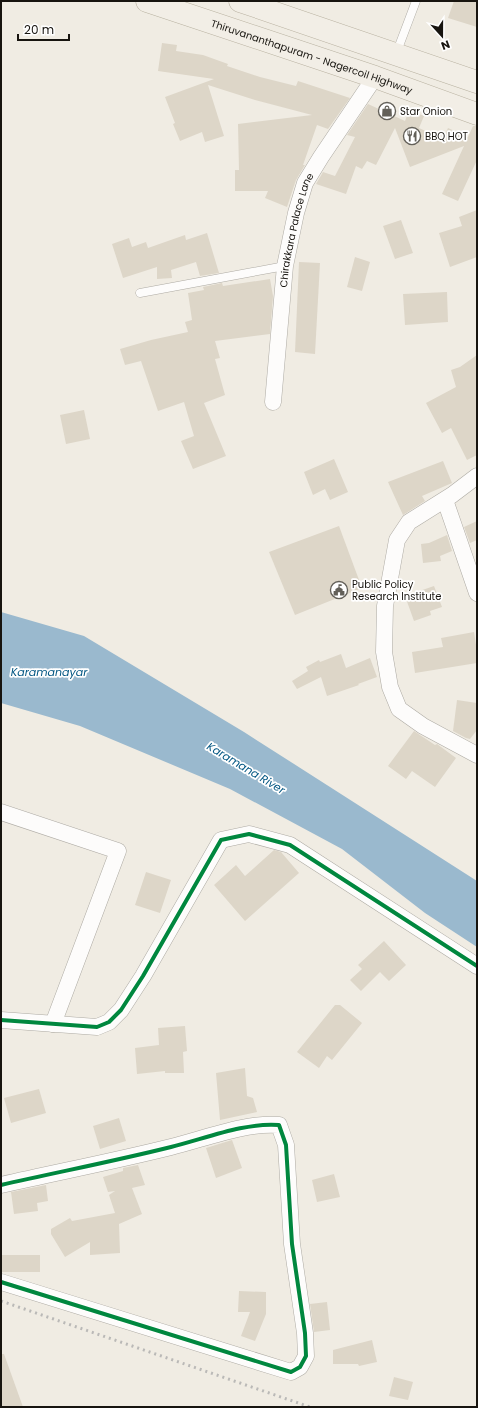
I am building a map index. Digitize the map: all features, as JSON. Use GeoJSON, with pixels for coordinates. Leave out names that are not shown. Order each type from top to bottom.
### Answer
{"type":"FeatureCollection","features":[{"type":"Feature","properties":{"kind":"main road","name":"Thiruvananthapuram - Nagercoil Highway"},"geometry":{"type":"LineString","coordinates":[[147,1],[375,77],[477,114]]}},
{"type":"Feature","properties":{"kind":"main road"},"geometry":{"type":"LineString","coordinates":[[240,1],[477,82]]}},
{"type":"Feature","properties":{"kind":"street","name":"Chirakkara Palace Lane"},"geometry":{"type":"LineString","coordinates":[[273,402],[285,266],[296,213],[306,183],[321,157],[375,77]]}},
{"type":"Feature","properties":{"kind":"street"},"geometry":{"type":"LineString","coordinates":[[477,476],[444,500],[409,522],[397,540],[385,606],[384,652],[390,687],[399,709],[423,726],[477,755]]}},
{"type":"Feature","properties":{"kind":"street"},"geometry":{"type":"LineString","coordinates":[[444,500],[477,593]]}},
{"type":"Feature","properties":{"kind":"street"},"geometry":{"type":"LineString","coordinates":[[1,812],[118,851],[53,1024]]}},
{"type":"Feature","properties":{"kind":"street"},"geometry":{"type":"LineString","coordinates":[[1,1020],[97,1027],[109,1022],[121,1010],[142,976],[221,840],[249,834],[290,844],[477,966]]}},
{"type":"Feature","properties":{"kind":"street"},"geometry":{"type":"LineString","coordinates":[[1,1185],[171,1147],[248,1127],[270,1125],[279,1126],[286,1145],[292,1244],[305,1333],[306,1356],[300,1367],[291,1372],[1,1282]]}},
{"type":"Feature","properties":{"kind":"lane"},"geometry":{"type":"LineString","coordinates":[[396,55],[416,1]]}},
{"type":"Feature","properties":{"kind":"lane"},"geometry":{"type":"LineString","coordinates":[[140,292],[285,266]]}},
{"type":"Feature","properties":{"kind":"water","name":"Karamanayar"},"geometry":{"type":"Polygon","coordinates":[[[1,612],[84,636],[244,732],[477,881],[477,947],[425,913],[342,849],[230,789],[80,726],[1,703],[1,612]]]}},
{"type":"Feature","properties":{"kind":"building"},"geometry":{"type":"Polygon","coordinates":[[[454,1],[477,1],[477,27],[448,18],[454,1]]]}},
{"type":"Feature","properties":{"kind":"building"},"geometry":{"type":"Polygon","coordinates":[[[162,43],[177,45],[176,51],[203,55],[228,64],[227,66],[260,77],[296,86],[298,81],[350,98],[328,129],[317,125],[303,165],[305,165],[296,180],[287,207],[265,198],[268,191],[235,191],[235,170],[239,170],[238,124],[312,115],[255,100],[208,85],[224,136],[205,142],[202,132],[180,141],[165,97],[214,79],[158,71],[162,43]]]}},
{"type":"Feature","properties":{"kind":"building"},"geometry":{"type":"Polygon","coordinates":[[[368,104],[405,121],[409,110],[424,116],[419,128],[443,139],[448,128],[468,137],[473,126],[477,126],[477,160],[458,201],[442,194],[464,146],[410,167],[395,128],[376,165],[367,161],[362,169],[356,166],[346,194],[316,184],[323,172],[335,176],[355,137],[347,135],[368,104]]]}},
{"type":"Feature","properties":{"kind":"building"},"geometry":{"type":"Polygon","coordinates":[[[477,210],[477,257],[450,267],[439,233],[462,226],[459,217],[477,210]]]}},
{"type":"Feature","properties":{"kind":"building"},"geometry":{"type":"Polygon","coordinates":[[[401,220],[413,253],[395,259],[383,226],[401,220]]]}},
{"type":"Feature","properties":{"kind":"building"},"geometry":{"type":"Polygon","coordinates":[[[207,233],[219,273],[200,276],[196,262],[171,270],[172,278],[157,279],[157,267],[123,278],[112,244],[129,238],[132,247],[146,242],[148,248],[185,235],[186,240],[207,233]]]}},
{"type":"Feature","properties":{"kind":"building"},"geometry":{"type":"Polygon","coordinates":[[[355,257],[370,262],[362,291],[347,287],[355,257]]]}},
{"type":"Feature","properties":{"kind":"building"},"geometry":{"type":"Polygon","coordinates":[[[299,262],[320,263],[315,354],[295,352],[299,262]]]}},
{"type":"Feature","properties":{"kind":"building"},"geometry":{"type":"Polygon","coordinates":[[[270,279],[273,296],[270,334],[215,341],[220,358],[215,359],[225,395],[204,403],[226,456],[193,469],[181,441],[194,436],[184,402],[158,411],[141,361],[125,365],[120,349],[151,340],[188,332],[185,322],[192,320],[188,293],[204,290],[203,287],[222,283],[223,286],[270,279]]]}},
{"type":"Feature","properties":{"kind":"building"},"geometry":{"type":"Polygon","coordinates":[[[447,292],[448,322],[405,325],[403,294],[447,292]]]}},
{"type":"Feature","properties":{"kind":"building"},"geometry":{"type":"Polygon","coordinates":[[[477,355],[477,455],[467,460],[451,428],[442,433],[426,403],[456,387],[451,370],[460,367],[477,355]]]}},
{"type":"Feature","properties":{"kind":"building"},"geometry":{"type":"Polygon","coordinates":[[[84,410],[90,439],[66,444],[60,415],[84,410]]]}},
{"type":"Feature","properties":{"kind":"building"},"geometry":{"type":"Polygon","coordinates":[[[334,459],[348,492],[330,500],[325,489],[313,495],[304,472],[334,459]]]}},
{"type":"Feature","properties":{"kind":"building"},"geometry":{"type":"Polygon","coordinates":[[[443,461],[452,483],[422,496],[425,501],[403,515],[388,482],[443,461]]]}},
{"type":"Feature","properties":{"kind":"building"},"geometry":{"type":"Polygon","coordinates":[[[477,521],[477,540],[470,543],[464,527],[477,521]]]}},
{"type":"Feature","properties":{"kind":"building"},"geometry":{"type":"Polygon","coordinates":[[[339,526],[362,588],[295,615],[269,552],[339,526]]]}},
{"type":"Feature","properties":{"kind":"building"},"geometry":{"type":"Polygon","coordinates":[[[447,535],[452,551],[440,556],[441,561],[423,563],[421,544],[429,543],[447,535]]]}},
{"type":"Feature","properties":{"kind":"building"},"geometry":{"type":"Polygon","coordinates":[[[434,586],[442,607],[430,611],[431,615],[414,621],[405,596],[434,586]]]}},
{"type":"Feature","properties":{"kind":"building"},"geometry":{"type":"Polygon","coordinates":[[[474,632],[477,663],[415,673],[412,652],[443,647],[441,638],[474,632]]]}},
{"type":"Feature","properties":{"kind":"building"},"geometry":{"type":"Polygon","coordinates":[[[341,654],[346,668],[370,658],[377,677],[327,696],[321,677],[297,689],[292,681],[308,671],[306,667],[319,660],[320,662],[341,654]]]}},
{"type":"Feature","properties":{"kind":"building"},"geometry":{"type":"Polygon","coordinates":[[[457,700],[477,703],[477,730],[470,739],[453,731],[457,700]]]}},
{"type":"Feature","properties":{"kind":"building"},"geometry":{"type":"Polygon","coordinates":[[[414,731],[435,745],[437,744],[456,758],[435,787],[412,771],[406,779],[388,766],[414,731]]]}},
{"type":"Feature","properties":{"kind":"building"},"geometry":{"type":"Polygon","coordinates":[[[274,850],[281,852],[299,873],[245,921],[214,885],[236,865],[245,876],[274,850]]]}},
{"type":"Feature","properties":{"kind":"building"},"geometry":{"type":"Polygon","coordinates":[[[146,872],[171,880],[160,913],[135,905],[146,872]]]}},
{"type":"Feature","properties":{"kind":"building"},"geometry":{"type":"Polygon","coordinates":[[[384,941],[406,965],[389,981],[380,972],[361,991],[350,980],[362,969],[358,965],[384,941]]]}},
{"type":"Feature","properties":{"kind":"building"},"geometry":{"type":"Polygon","coordinates":[[[335,1005],[340,1005],[362,1023],[332,1060],[327,1056],[319,1068],[297,1052],[335,1005]]]}},
{"type":"Feature","properties":{"kind":"building"},"geometry":{"type":"Polygon","coordinates":[[[185,1026],[187,1051],[183,1052],[184,1073],[165,1073],[165,1071],[137,1074],[135,1048],[159,1045],[158,1028],[185,1026]]]}},
{"type":"Feature","properties":{"kind":"building"},"geometry":{"type":"Polygon","coordinates":[[[245,1068],[247,1096],[253,1098],[257,1112],[220,1120],[216,1073],[245,1068]]]}},
{"type":"Feature","properties":{"kind":"building"},"geometry":{"type":"Polygon","coordinates":[[[39,1089],[46,1113],[11,1123],[4,1098],[39,1089]]]}},
{"type":"Feature","properties":{"kind":"building"},"geometry":{"type":"Polygon","coordinates":[[[119,1118],[126,1141],[100,1149],[93,1126],[119,1118]]]}},
{"type":"Feature","properties":{"kind":"building"},"geometry":{"type":"Polygon","coordinates":[[[232,1140],[242,1168],[216,1178],[206,1148],[232,1140]]]}},
{"type":"Feature","properties":{"kind":"building"},"geometry":{"type":"Polygon","coordinates":[[[138,1165],[145,1185],[132,1188],[142,1214],[119,1224],[120,1253],[90,1255],[90,1242],[65,1257],[51,1234],[51,1229],[70,1218],[72,1221],[115,1213],[109,1195],[115,1191],[108,1192],[103,1177],[123,1171],[123,1168],[138,1165]]]}},
{"type":"Feature","properties":{"kind":"building"},"geometry":{"type":"Polygon","coordinates":[[[334,1174],[340,1197],[317,1202],[312,1180],[334,1174]]]}},
{"type":"Feature","properties":{"kind":"building"},"geometry":{"type":"Polygon","coordinates":[[[46,1185],[48,1201],[37,1203],[38,1211],[14,1214],[11,1192],[46,1185]]]}},
{"type":"Feature","properties":{"kind":"building"},"geometry":{"type":"Polygon","coordinates":[[[2,1255],[40,1255],[40,1272],[2,1272],[2,1255]]]}},
{"type":"Feature","properties":{"kind":"building"},"geometry":{"type":"Polygon","coordinates":[[[239,1291],[266,1292],[266,1314],[255,1341],[241,1336],[250,1312],[238,1312],[239,1291]]]}},
{"type":"Feature","properties":{"kind":"building"},"geometry":{"type":"Polygon","coordinates":[[[327,1302],[330,1330],[314,1332],[310,1304],[327,1302]]]}},
{"type":"Feature","properties":{"kind":"building"},"geometry":{"type":"Polygon","coordinates":[[[372,1340],[377,1362],[359,1366],[358,1364],[333,1364],[333,1350],[372,1340]]]}},
{"type":"Feature","properties":{"kind":"building"},"geometry":{"type":"Polygon","coordinates":[[[1,1354],[4,1354],[23,1407],[1,1407],[1,1354]]]}},
{"type":"Feature","properties":{"kind":"building"},"geometry":{"type":"Polygon","coordinates":[[[394,1377],[413,1382],[408,1400],[389,1396],[394,1377]]]}},
{"type":"Feature","properties":{"kind":"railway"},"geometry":{"type":"LineString","coordinates":[[1,1301],[310,1407]]}},
{"type":"Feature","properties":{"kind":"cycle path"},"geometry":{"type":"LineString","coordinates":[[1,1020],[97,1027],[109,1022],[121,1010],[143,976],[221,840],[249,834],[290,845],[477,966]]}},
{"type":"Feature","properties":{"kind":"cycle path"},"geometry":{"type":"LineString","coordinates":[[1,1185],[184,1144],[225,1132],[253,1126],[279,1125],[286,1145],[292,1244],[305,1333],[306,1356],[300,1367],[291,1372],[1,1282]]}},
{"type":"Feature","properties":{"kind":"place","name":"Star Onion"},"geometry":{"type":"Point","coordinates":[387,111]}},
{"type":"Feature","properties":{"kind":"place","name":"BBQ HOT"},"geometry":{"type":"Point","coordinates":[412,136]}},
{"type":"Feature","properties":{"kind":"place","name":"Public Policy Research Institute"},"geometry":{"type":"Point","coordinates":[339,590]}},
{"type":"Feature","properties":{"kind":"water label","name":"Karamana River"},"geometry":{"type":"Point","coordinates":[246,768]}}]}
